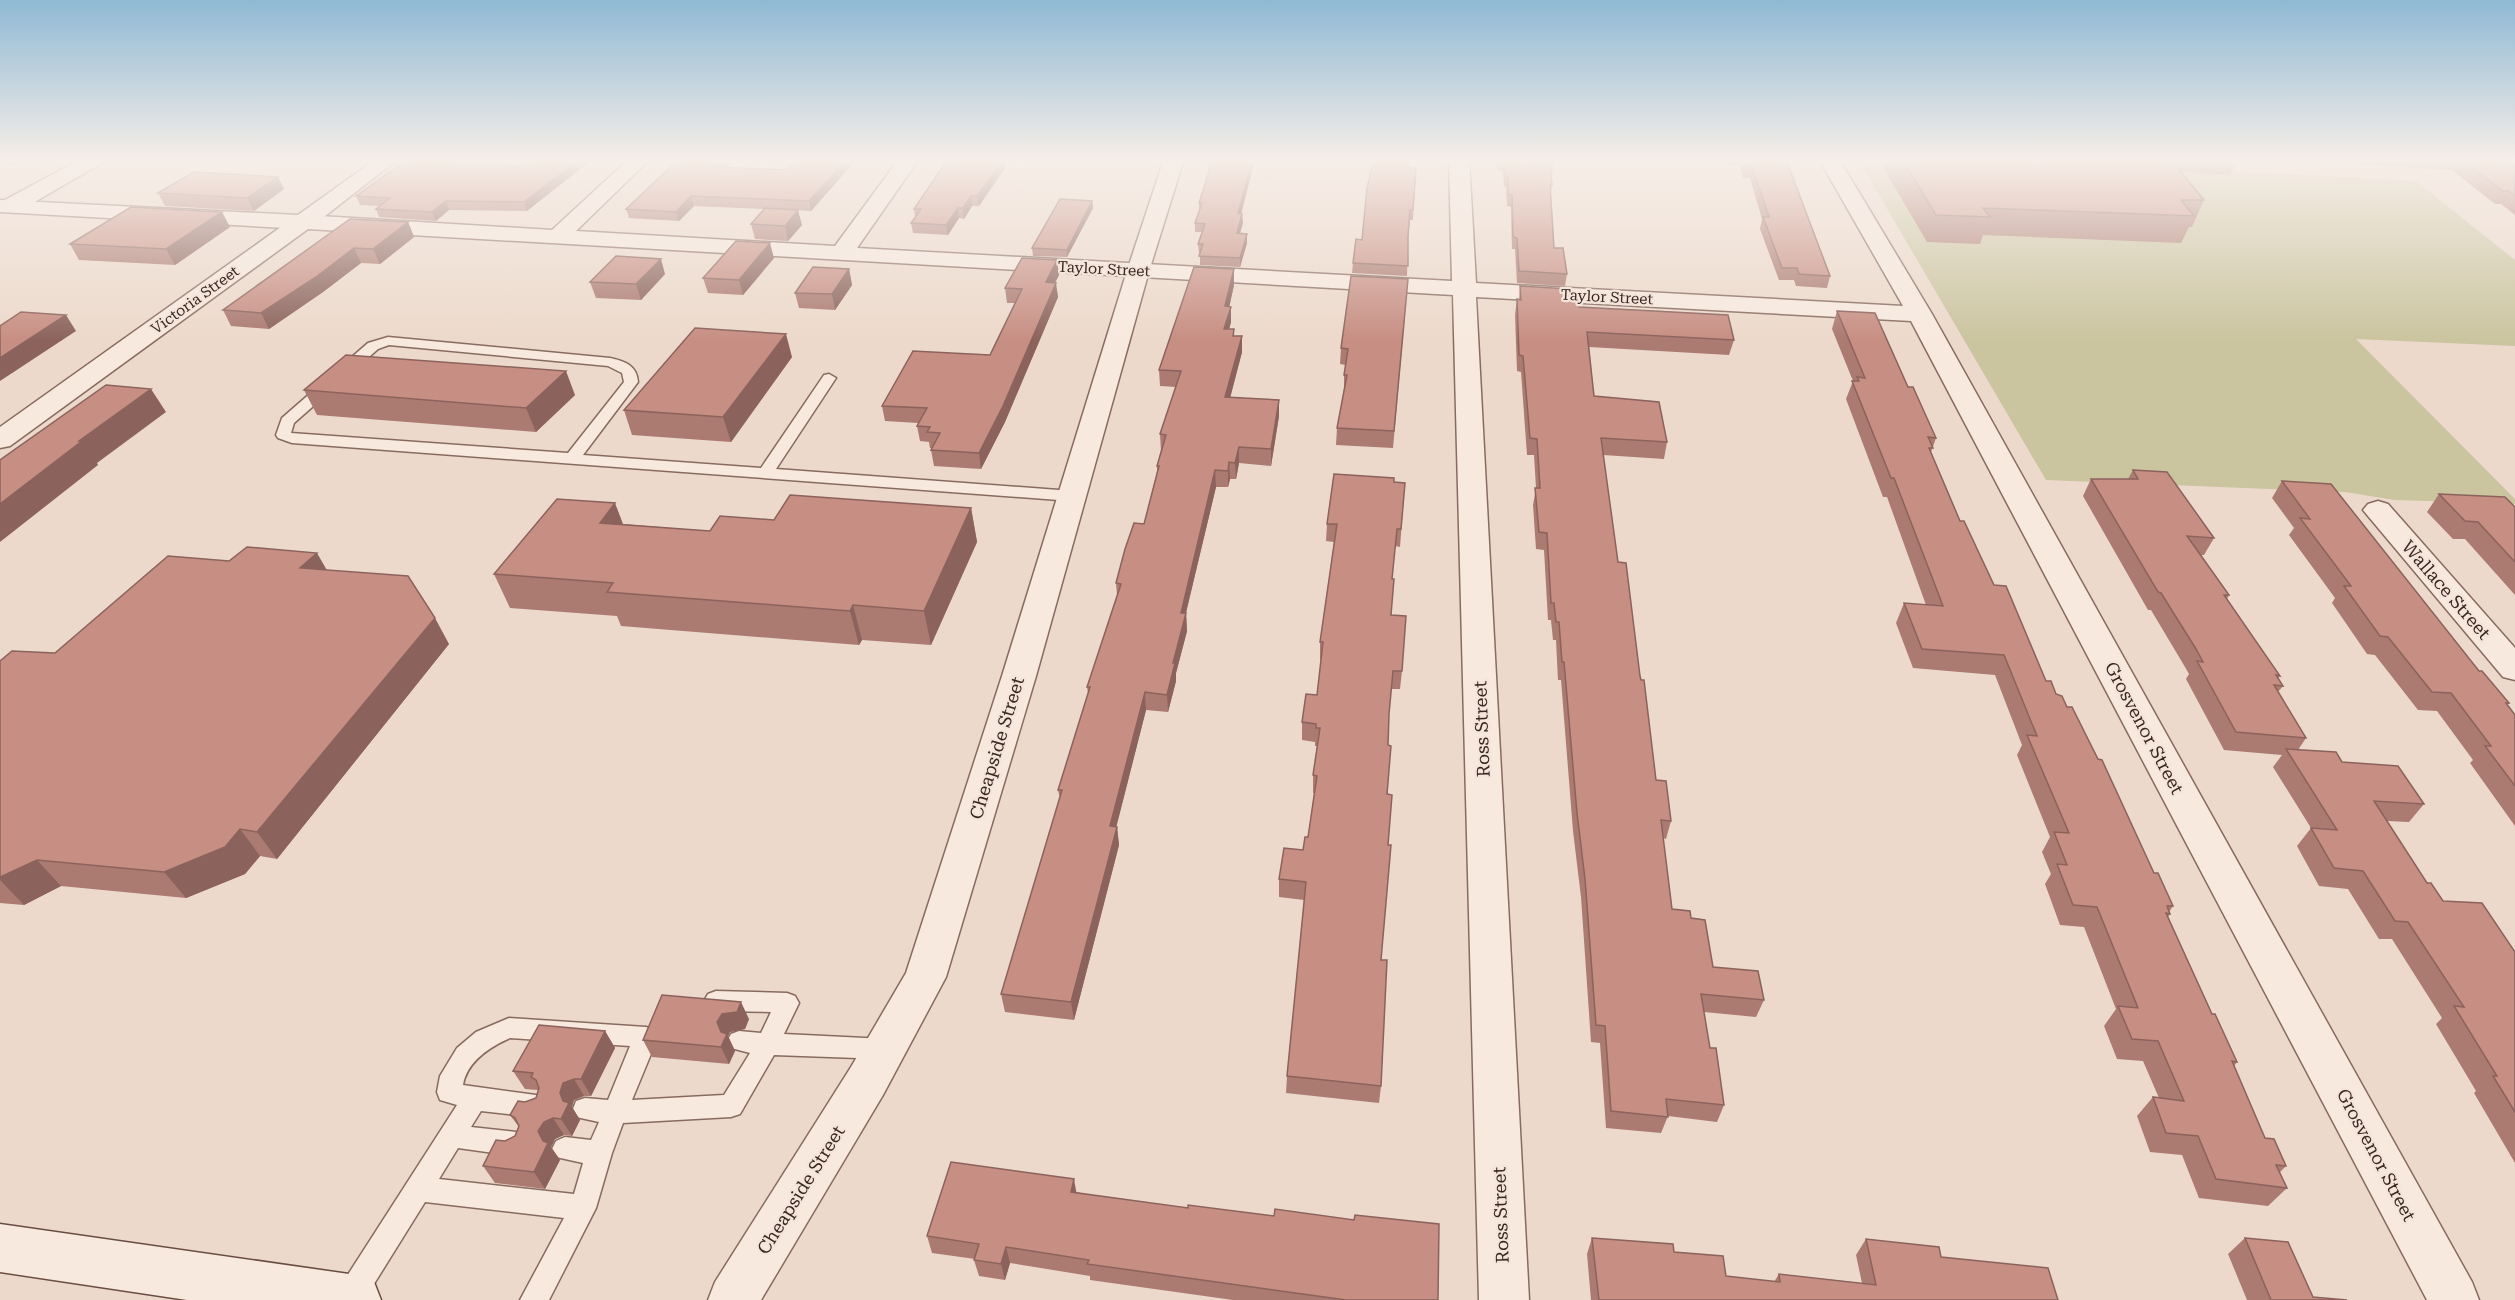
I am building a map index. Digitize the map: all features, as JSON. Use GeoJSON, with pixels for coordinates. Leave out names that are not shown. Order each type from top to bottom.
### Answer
{"type":"FeatureCollection","features":[{"type":"Feature","properties":{"kind":"street","name":"Taylor Street"},"geometry":{"type":"LineString","coordinates":[[260,220],[1920,314]]}},
{"type":"Feature","properties":{"kind":"street","name":"Victoria Street"},"geometry":{"type":"LineString","coordinates":[[0,440],[306,220]]}},
{"type":"Feature","properties":{"kind":"street"},"geometry":{"type":"LineString","coordinates":[[557,237],[575,220]]}},
{"type":"Feature","properties":{"kind":"street"},"geometry":{"type":"LineString","coordinates":[[841,254],[866,220]]}},
{"type":"Feature","properties":{"kind":"street","name":"Cheapside Street"},"geometry":{"type":"LineString","coordinates":[[733,1300],[885,1049],[925,977],[1019,676],[1154,220]]}},
{"type":"Feature","properties":{"kind":"street","name":"Ross Street"},"geometry":{"type":"LineString","coordinates":[[1462,220],[1504,1300]]}},
{"type":"Feature","properties":{"kind":"street","name":"Grosvenor Street"},"geometry":{"type":"LineString","coordinates":[[1865,220],[1920,314],[2454,1300]]}},
{"type":"Feature","properties":{"kind":"street","name":"Wallace Street"},"geometry":{"type":"LineString","coordinates":[[2378,510],[2515,669]]}},
{"type":"Feature","properties":{"kind":"street"},"geometry":{"type":"LineString","coordinates":[[0,1248],[353,1300]]}},
{"type":"Feature","properties":{"kind":"lane"},"geometry":{"type":"LineString","coordinates":[[572,458],[631,382],[631,373],[625,367],[610,362],[388,341],[373,346],[295,413],[287,421],[283,435],[291,439],[1072,496]]}},
{"type":"Feature","properties":{"kind":"lane"},"geometry":{"type":"LineString","coordinates":[[766,472],[829,378]]}},
{"type":"Feature","properties":{"kind":"lane"},"geometry":{"type":"LineString","coordinates":[[585,1109],[615,1112],[731,1106],[768,1044],[788,1004],[697,1001]]}},
{"type":"Feature","properties":{"kind":"lane"},"geometry":{"type":"LineString","coordinates":[[534,1300],[583,1208],[599,1153],[615,1112],[652,1037],[509,1028],[484,1039],[465,1055],[452,1076],[449,1092],[474,1099],[536,1106]]}},
{"type":"Feature","properties":{"kind":"lane"},"geometry":{"type":"LineString","coordinates":[[739,1041],[885,1049]]}},
{"type":"Feature","properties":{"kind":"lane"},"geometry":{"type":"LineString","coordinates":[[353,1300],[474,1099]]}},
{"type":"Feature","properties":{"kind":"lane"},"geometry":{"type":"LineString","coordinates":[[452,1136],[516,1143]]}},
{"type":"Feature","properties":{"kind":"lane"},"geometry":{"type":"LineString","coordinates":[[565,1149],[599,1153]]}},
{"type":"Feature","properties":{"kind":"lane"},"geometry":{"type":"LineString","coordinates":[[419,1189],[583,1208]]}},
{"type":"Feature","properties":{"kind":"shaded area"},"geometry":{"type":"Polygon","coordinates":[[[1894,220],[2464,220],[2515,260],[2515,346],[2356,339],[2515,499],[2515,504],[2395,500],[2345,492],[2046,480],[1894,220]]]}},
{"type":"Feature","properties":{"kind":"building"},"geometry":{"type":"Polygon","coordinates":[[[110,220],[210,220],[166,249],[70,244],[110,220]]]}},
{"type":"Feature","properties":{"kind":"building"},"geometry":{"type":"Polygon","coordinates":[[[349,220],[408,222],[373,249],[354,248],[316,277],[261,313],[223,310],[349,220]]]}},
{"type":"Feature","properties":{"kind":"building"},"geometry":{"type":"Polygon","coordinates":[[[755,220],[790,220],[785,226],[751,224],[755,220]]]}},
{"type":"Feature","properties":{"kind":"building"},"geometry":{"type":"Polygon","coordinates":[[[913,220],[950,220],[946,225],[911,223],[913,220]]]}},
{"type":"Feature","properties":{"kind":"building"},"geometry":{"type":"Polygon","coordinates":[[[1048,220],[1082,220],[1067,250],[1032,248],[1048,220]]]}},
{"type":"Feature","properties":{"kind":"building"},"geometry":{"type":"Polygon","coordinates":[[[1196,220],[1241,220],[1237,233],[1247,234],[1240,258],[1199,256],[1203,244],[1198,244],[1205,224],[1195,223],[1196,220]]]}},
{"type":"Feature","properties":{"kind":"building"},"geometry":{"type":"Polygon","coordinates":[[[1364,220],[1409,220],[1408,266],[1353,263],[1356,239],[1362,240],[1364,220]]]}},
{"type":"Feature","properties":{"kind":"building"},"geometry":{"type":"Polygon","coordinates":[[[1513,220],[1552,220],[1554,248],[1563,248],[1567,274],[1519,271],[1517,238],[1513,237],[1513,220]]]}},
{"type":"Feature","properties":{"kind":"building"},"geometry":{"type":"Polygon","coordinates":[[[1764,220],[1809,220],[1830,276],[1799,274],[1797,268],[1782,268],[1764,220]]]}},
{"type":"Feature","properties":{"kind":"building"},"geometry":{"type":"Polygon","coordinates":[[[736,241],[770,243],[739,280],[703,278],[736,241]]]}},
{"type":"Feature","properties":{"kind":"building"},"geometry":{"type":"Polygon","coordinates":[[[616,256],[661,259],[636,284],[590,282],[616,256]]]}},
{"type":"Feature","properties":{"kind":"building"},"geometry":{"type":"Polygon","coordinates":[[[1022,258],[1057,260],[1046,282],[1056,283],[1003,406],[979,453],[931,450],[940,433],[927,432],[930,427],[917,426],[927,408],[882,406],[913,351],[990,355],[1022,289],[1005,288],[1022,258]]]}},
{"type":"Feature","properties":{"kind":"building"},"geometry":{"type":"Polygon","coordinates":[[[813,267],[849,269],[832,294],[795,293],[813,267]]]}},
{"type":"Feature","properties":{"kind":"building"},"geometry":{"type":"Polygon","coordinates":[[[1194,267],[1234,269],[1225,306],[1231,307],[1224,329],[1234,329],[1233,336],[1242,336],[1225,397],[1279,400],[1271,449],[1239,447],[1235,463],[1229,462],[1228,471],[1215,470],[1181,613],[1186,613],[1167,695],[1145,692],[1110,826],[1117,827],[1071,1002],[1001,994],[1062,790],[1058,790],[1090,687],[1087,687],[1121,584],[1116,583],[1125,549],[1134,523],[1144,524],[1166,435],[1160,434],[1181,371],[1159,370],[1194,267]]]}},
{"type":"Feature","properties":{"kind":"building"},"geometry":{"type":"Polygon","coordinates":[[[1351,276],[1408,279],[1394,431],[1337,428],[1347,375],[1344,375],[1348,349],[1341,348],[1351,276]]]}},
{"type":"Feature","properties":{"kind":"building"},"geometry":{"type":"Polygon","coordinates":[[[1520,286],[1570,289],[1571,297],[1577,297],[1579,307],[1728,315],[1734,340],[1587,332],[1594,396],[1659,402],[1667,442],[1601,438],[1618,562],[1626,563],[1640,676],[1641,680],[1644,680],[1656,780],[1666,781],[1671,821],[1661,820],[1672,909],[1690,911],[1691,918],[1705,920],[1713,967],[1758,971],[1764,1000],[1701,994],[1710,1048],[1716,1048],[1724,1105],[1666,1099],[1668,1117],[1611,1111],[1605,1026],[1596,1025],[1585,879],[1564,662],[1562,662],[1559,622],[1556,622],[1554,603],[1551,603],[1547,533],[1539,532],[1535,488],[1540,488],[1537,439],[1530,438],[1523,356],[1519,355],[1517,299],[1521,300],[1520,286]]]}},
{"type":"Feature","properties":{"kind":"building"},"geometry":{"type":"Polygon","coordinates":[[[1837,311],[1875,313],[1908,387],[1913,387],[1936,438],[1928,437],[1933,448],[1929,448],[1960,521],[1964,521],[1994,585],[2006,586],[2046,681],[2051,681],[2056,694],[2062,696],[2067,707],[2072,707],[2098,759],[2102,760],[2154,873],[2158,873],[2173,906],[2167,906],[2170,914],[2166,913],[2212,1014],[2215,1014],[2237,1062],[2232,1061],[2265,1138],[2274,1139],[2286,1166],[2276,1165],[2287,1188],[2216,1179],[2198,1136],[2166,1133],[2153,1097],[2184,1101],[2158,1041],[2132,1039],[2118,1006],[2138,1008],[2097,907],[2073,905],[2057,864],[2067,865],[2054,832],[2069,833],[2027,735],[2037,736],[2004,655],[1922,649],[1904,603],[1943,606],[1894,478],[1891,478],[1852,381],[1859,381],[1857,377],[1865,378],[1837,311]]]}},
{"type":"Feature","properties":{"kind":"building"},"geometry":{"type":"Polygon","coordinates":[[[21,312],[66,315],[0,358],[0,326],[21,312]]]}},
{"type":"Feature","properties":{"kind":"building"},"geometry":{"type":"Polygon","coordinates":[[[695,328],[786,334],[723,417],[624,410],[695,328]]]}},
{"type":"Feature","properties":{"kind":"building"},"geometry":{"type":"Polygon","coordinates":[[[346,355],[566,371],[526,408],[304,390],[346,355]]]}},
{"type":"Feature","properties":{"kind":"building"},"geometry":{"type":"Polygon","coordinates":[[[106,385],[151,389],[79,441],[82,441],[0,504],[0,460],[106,385]]]}},
{"type":"Feature","properties":{"kind":"building"},"geometry":{"type":"Polygon","coordinates":[[[2133,470],[2167,472],[2214,538],[2187,536],[2229,595],[2224,595],[2280,676],[2276,675],[2283,686],[2274,685],[2306,738],[2236,732],[2197,661],[2203,662],[2196,649],[2161,593],[2158,592],[2091,479],[2138,479],[2133,470]]]}},
{"type":"Feature","properties":{"kind":"building"},"geometry":{"type":"Polygon","coordinates":[[[1334,474],[1394,478],[1394,482],[1405,483],[1401,529],[1397,529],[1392,579],[1394,579],[1391,615],[1406,616],[1402,671],[1393,671],[1389,714],[1388,745],[1391,746],[1387,794],[1392,795],[1388,845],[1391,845],[1381,960],[1387,960],[1381,1086],[1287,1076],[1306,882],[1279,879],[1284,848],[1303,850],[1305,837],[1308,837],[1317,776],[1313,775],[1320,728],[1316,728],[1316,724],[1302,722],[1306,694],[1317,695],[1323,642],[1320,642],[1337,524],[1327,524],[1334,474]]]}},
{"type":"Feature","properties":{"kind":"building"},"geometry":{"type":"Polygon","coordinates":[[[2282,481],[2331,484],[2479,671],[2482,671],[2509,703],[2506,703],[2515,715],[2515,786],[2485,746],[2491,746],[2451,693],[2432,692],[2388,637],[2380,636],[2344,586],[2351,586],[2300,518],[2310,519],[2282,481]]]}},
{"type":"Feature","properties":{"kind":"building"},"geometry":{"type":"Polygon","coordinates":[[[2439,494],[2505,497],[2515,507],[2515,562],[2478,522],[2465,521],[2439,494]]]}},
{"type":"Feature","properties":{"kind":"building"},"geometry":{"type":"Polygon","coordinates":[[[790,495],[971,508],[924,611],[853,605],[850,611],[607,592],[613,583],[494,574],[557,499],[615,503],[600,523],[710,531],[720,516],[774,520],[790,495]]]}},
{"type":"Feature","properties":{"kind":"building"},"geometry":{"type":"Polygon","coordinates":[[[247,547],[317,553],[300,568],[408,576],[435,618],[257,832],[240,829],[225,847],[164,872],[37,860],[0,877],[0,661],[12,651],[55,653],[168,556],[229,561],[247,547]]]}},
{"type":"Feature","properties":{"kind":"building"},"geometry":{"type":"Polygon","coordinates":[[[2286,749],[2336,752],[2342,762],[2398,766],[2424,804],[2374,801],[2427,883],[2431,883],[2443,901],[2482,903],[2515,952],[2515,1112],[2493,1076],[2497,1076],[2454,1006],[2464,1007],[2408,922],[2395,921],[2363,871],[2334,868],[2311,828],[2337,830],[2286,749]]]}},
{"type":"Feature","properties":{"kind":"building"},"geometry":{"type":"Polygon","coordinates":[[[662,995],[741,1002],[737,1012],[722,1014],[717,1022],[721,1032],[727,1034],[721,1047],[643,1040],[662,995]]]}},
{"type":"Feature","properties":{"kind":"building"},"geometry":{"type":"Polygon","coordinates":[[[539,1025],[605,1031],[581,1079],[563,1083],[560,1093],[563,1101],[569,1103],[561,1119],[553,1118],[544,1122],[538,1131],[543,1141],[548,1143],[534,1172],[483,1166],[496,1140],[505,1141],[515,1136],[519,1126],[515,1118],[510,1115],[518,1101],[525,1102],[536,1098],[539,1088],[536,1080],[531,1077],[533,1073],[513,1071],[539,1025]]]}},
{"type":"Feature","properties":{"kind":"building"},"geometry":{"type":"Polygon","coordinates":[[[951,1162],[1074,1179],[1071,1192],[1188,1208],[1188,1205],[1274,1216],[1275,1209],[1354,1220],[1355,1215],[1439,1224],[1438,1300],[1346,1300],[1087,1264],[1089,1260],[1006,1247],[1001,1264],[974,1260],[979,1244],[927,1236],[951,1162]]]}},
{"type":"Feature","properties":{"kind":"building"},"geometry":{"type":"Polygon","coordinates":[[[1592,1238],[1673,1244],[1674,1252],[1723,1256],[1726,1276],[1780,1282],[1779,1274],[1876,1285],[1866,1239],[1939,1247],[1941,1257],[2048,1268],[2058,1300],[1599,1300],[1592,1238]]]}},
{"type":"Feature","properties":{"kind":"building"},"geometry":{"type":"Polygon","coordinates":[[[2245,1238],[2288,1242],[2313,1297],[2347,1300],[2271,1300],[2245,1238]]]}}]}
